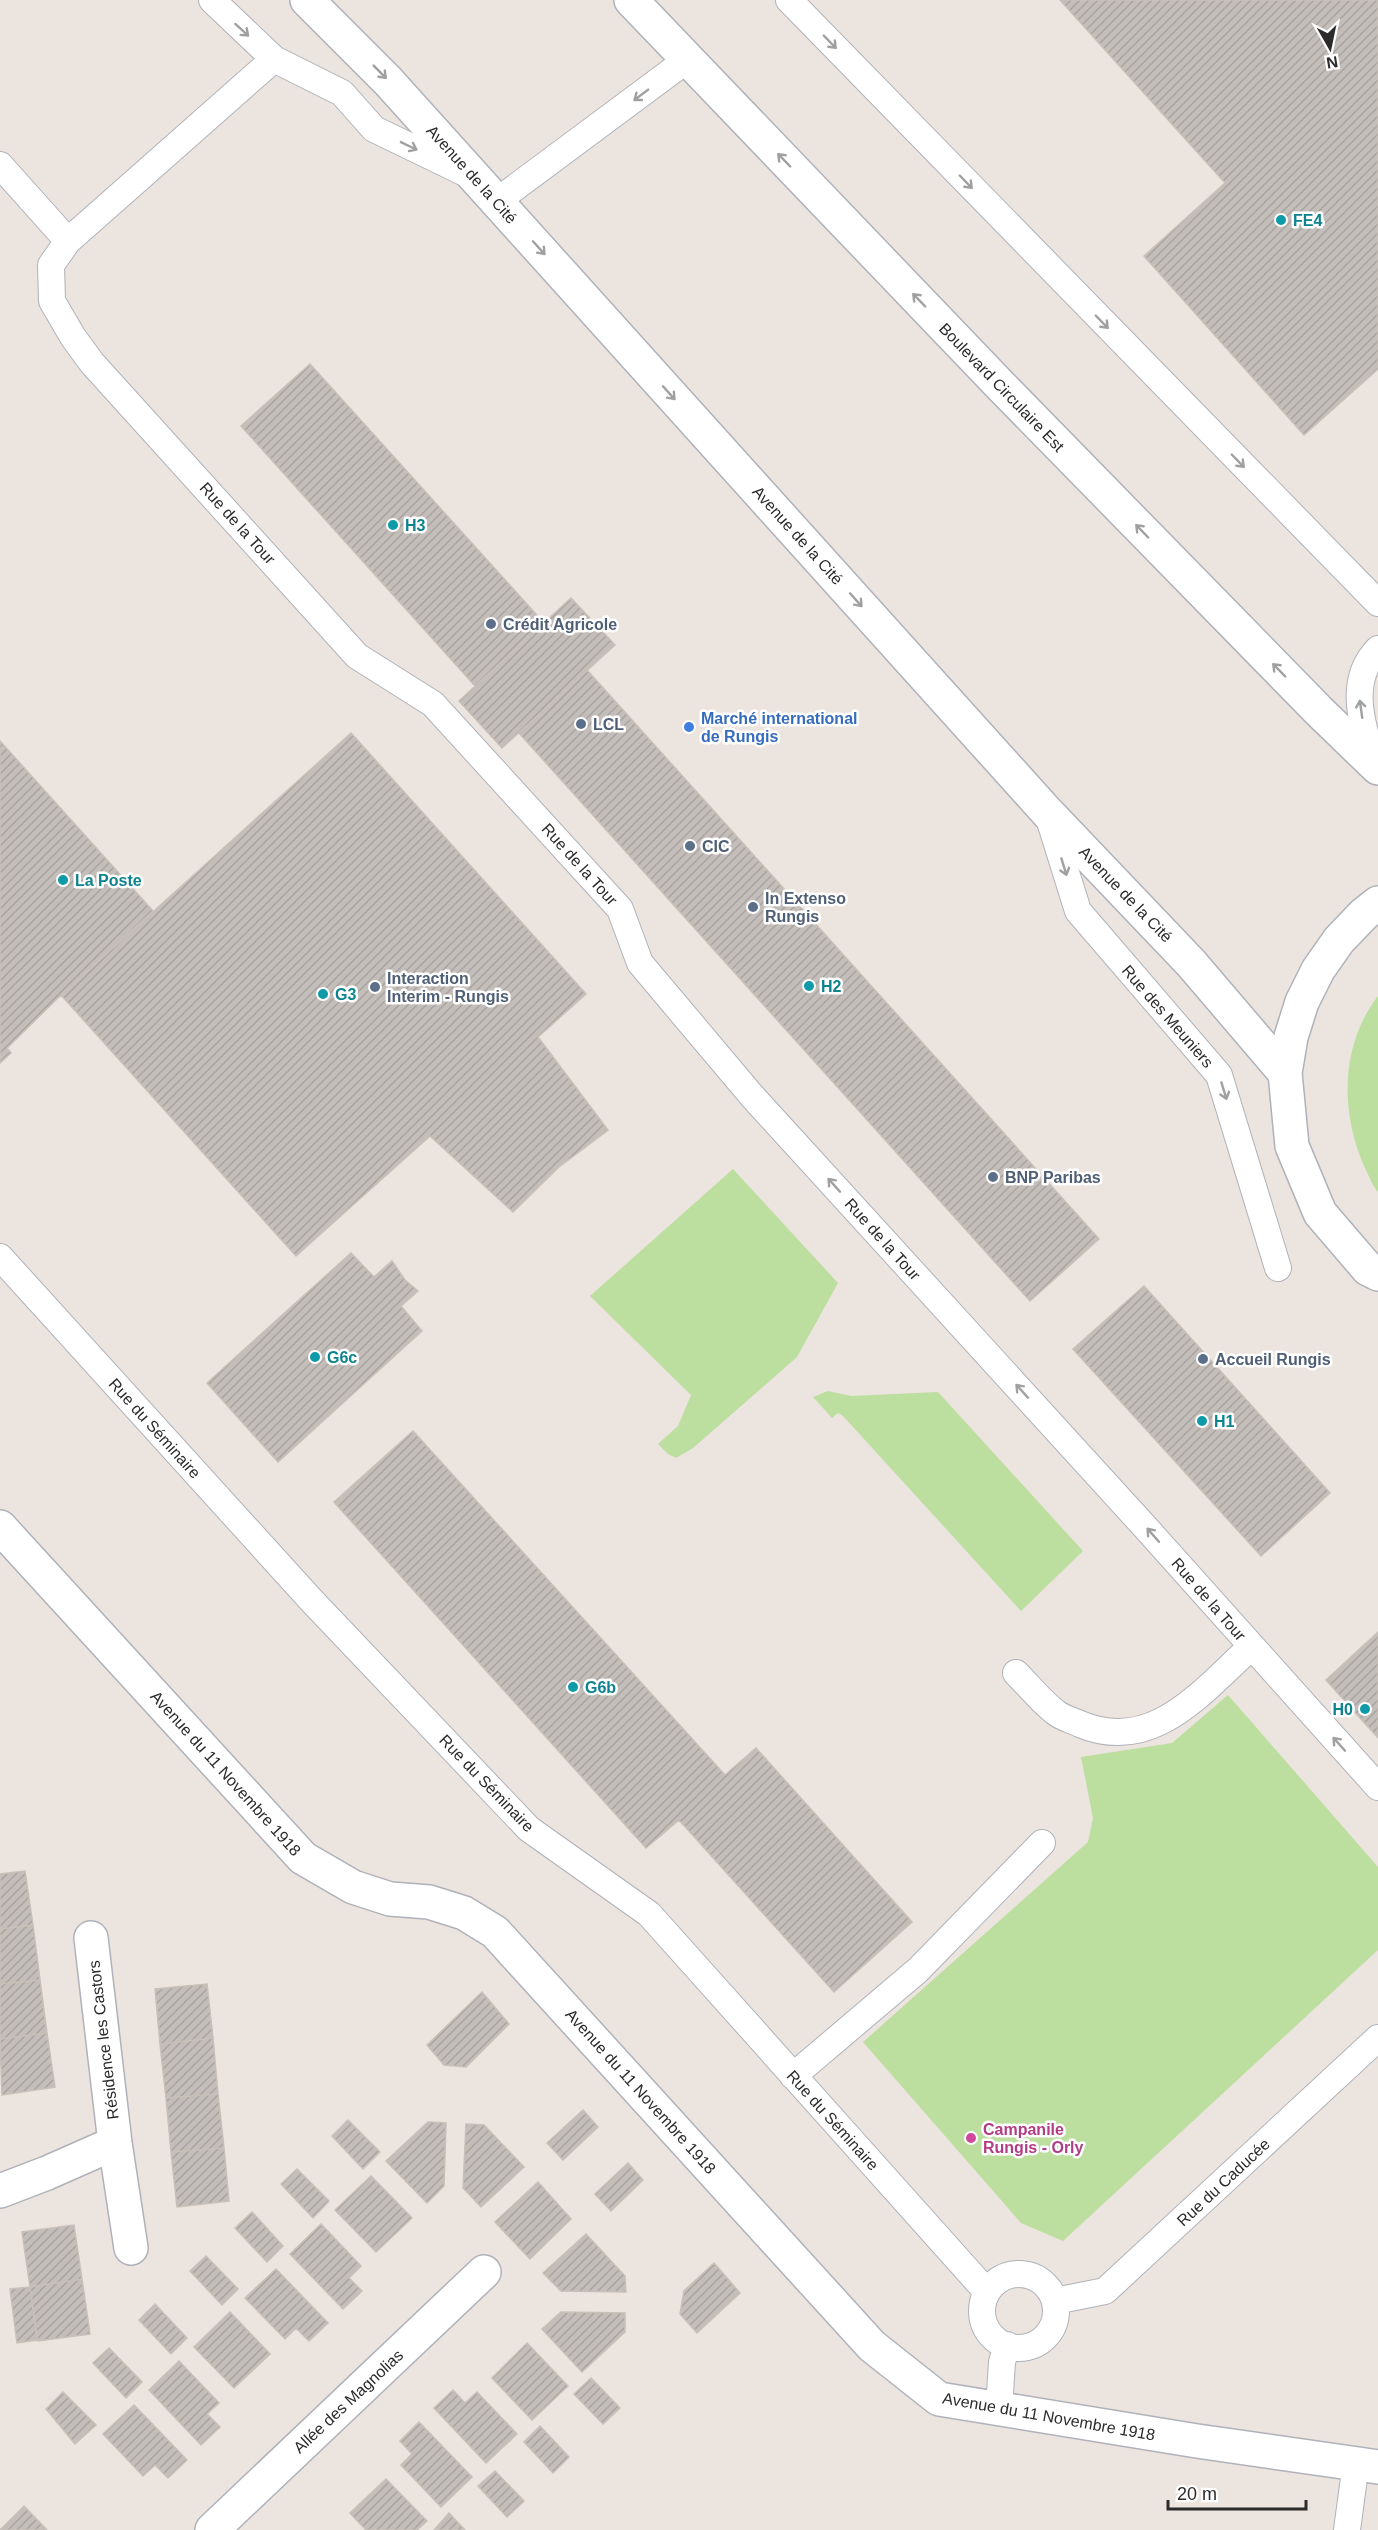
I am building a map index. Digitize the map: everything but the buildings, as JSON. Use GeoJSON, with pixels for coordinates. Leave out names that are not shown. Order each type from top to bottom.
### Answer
{"type":"FeatureCollection","features":[{"type":"Feature","properties":{"kind":"street","name":"Avenue de la Cité"},"geometry":{"type":"LineString","coordinates":[[307,0],[388,81],[1047,812],[1191,963],[1285,1073]]}},
{"type":"Feature","properties":{"kind":"street","name":"Boulevard Circulaire Est"},"geometry":{"type":"LineString","coordinates":[[632,0],[1000,385],[1376,767]]}},
{"type":"Feature","properties":{"kind":"street"},"geometry":{"type":"LineString","coordinates":[[1378,903],[1339,940],[1318,970],[1302,1002],[1291,1037],[1285,1073],[1292,1146],[1320,1213],[1368,1269],[1378,1274]]}},
{"type":"Feature","properties":{"kind":"street","name":"Avenue du 11 Novembre 1918"},"geometry":{"type":"LineString","coordinates":[[0,1527],[303,1858],[353,1887],[390,1899],[429,1902],[464,1913],[495,1932],[872,2346],[939,2399],[1197,2441],[1367,2465]]}},
{"type":"Feature","properties":{"kind":"street","name":"Résidence les Castors"},"geometry":{"type":"LineString","coordinates":[[91,1938],[115,2143],[131,2248]]}},
{"type":"Feature","properties":{"kind":"street","name":"Résidence les Castors"},"geometry":{"type":"LineString","coordinates":[[0,2191],[115,2143]]}},
{"type":"Feature","properties":{"kind":"street","name":"Allée des Magnolias"},"geometry":{"type":"LineString","coordinates":[[212,2530],[484,2272]]}},
{"type":"Feature","properties":{"kind":"lane"},"geometry":{"type":"LineString","coordinates":[[213,0],[274,59],[342,93],[374,129],[474,178]]}},
{"type":"Feature","properties":{"kind":"lane"},"geometry":{"type":"LineString","coordinates":[[789,0],[1378,603]]}},
{"type":"Feature","properties":{"kind":"lane","name":"Rue de la Tour"},"geometry":{"type":"LineString","coordinates":[[274,59],[68,241],[51,265],[52,301],[74,337],[92,363],[357,656],[433,704],[620,909],[640,963],[752,1096],[1138,1519],[1378,1787]]}},
{"type":"Feature","properties":{"kind":"lane"},"geometry":{"type":"LineString","coordinates":[[497,201],[688,59]]}},
{"type":"Feature","properties":{"kind":"lane"},"geometry":{"type":"LineString","coordinates":[[0,165],[68,241]]}},
{"type":"Feature","properties":{"kind":"lane"},"geometry":{"type":"LineString","coordinates":[[1376,767],[1364,733],[1359,690],[1364,670],[1378,649]]}},
{"type":"Feature","properties":{"kind":"lane","name":"Rue des Meuniers"},"geometry":{"type":"LineString","coordinates":[[1047,812],[1078,911],[1219,1075],[1278,1268]]}},
{"type":"Feature","properties":{"kind":"lane","name":"Rue du Séminaire"},"geometry":{"type":"LineString","coordinates":[[0,1257],[312,1601],[529,1829],[649,1914],[987,2292]]}},
{"type":"Feature","properties":{"kind":"lane"},"geometry":{"type":"LineString","coordinates":[[1016,1673],[1056,1713],[1094,1730],[1118,1734],[1154,1727],[1182,1710],[1251,1647]]}},
{"type":"Feature","properties":{"kind":"lane"},"geometry":{"type":"LineString","coordinates":[[793,2076],[918,1970],[1042,1843]]}},
{"type":"Feature","properties":{"kind":"lane","name":"Rue du Caducée"},"geometry":{"type":"LineString","coordinates":[[1055,2301],[1105,2291],[1378,2038]]}},
{"type":"Feature","properties":{"kind":"lane"},"geometry":{"type":"LineString","coordinates":[[1018,2273],[1042,2280],[1051,2290],[1055,2301],[1055,2322],[1041,2341],[1031,2346],[1007,2345],[996,2340],[987,2329],[983,2318],[983,2304],[987,2292],[995,2282],[1005,2276],[1018,2273]]}},
{"type":"Feature","properties":{"kind":"lane"},"geometry":{"type":"LineString","coordinates":[[999,2409],[1002,2362],[1007,2345]]}},
{"type":"Feature","properties":{"kind":"lane"},"geometry":{"type":"LineString","coordinates":[[1347,2530],[1367,2465]]}},
{"type":"Feature","properties":{"kind":"green space"},"geometry":{"type":"Polygon","coordinates":[[[1378,996],[1378,1192],[1365,1168],[1351,1125],[1348,1080],[1356,1036],[1378,996]]]}},
{"type":"Feature","properties":{"kind":"green space"},"geometry":{"type":"Polygon","coordinates":[[[733,1169],[838,1283],[797,1357],[693,1448],[676,1458],[658,1444],[678,1426],[691,1395],[590,1296],[733,1169]]]}},
{"type":"Feature","properties":{"kind":"green space"},"geometry":{"type":"Polygon","coordinates":[[[828,1391],[851,1396],[938,1392],[1083,1551],[1021,1611],[843,1416],[838,1413],[832,1418],[813,1397],[828,1391]]]}},
{"type":"Feature","properties":{"kind":"green space"},"geometry":{"type":"Polygon","coordinates":[[[1228,1695],[1378,1867],[1378,1950],[1063,2241],[1021,2223],[863,2042],[1088,1842],[1093,1818],[1081,1757],[1172,1743],[1228,1695]]]}},
{"type":"Feature","properties":{"kind":"place","name":"FE4"},"geometry":{"type":"Point","coordinates":[1281,220]}},
{"type":"Feature","properties":{"kind":"place","name":"H3"},"geometry":{"type":"Point","coordinates":[393,525]}},
{"type":"Feature","properties":{"kind":"place","name":"Crédit Agricole"},"geometry":{"type":"Point","coordinates":[491,624]}},
{"type":"Feature","properties":{"kind":"place","name":"LCL"},"geometry":{"type":"Point","coordinates":[581,724]}},
{"type":"Feature","properties":{"kind":"place","name":"Marché international de Rungis"},"geometry":{"type":"Point","coordinates":[689,727]}},
{"type":"Feature","properties":{"kind":"place","name":"CIC"},"geometry":{"type":"Point","coordinates":[690,846]}},
{"type":"Feature","properties":{"kind":"place","name":"La Poste"},"geometry":{"type":"Point","coordinates":[63,880]}},
{"type":"Feature","properties":{"kind":"place","name":"In Extenso Rungis"},"geometry":{"type":"Point","coordinates":[753,907]}},
{"type":"Feature","properties":{"kind":"place","name":"H2"},"geometry":{"type":"Point","coordinates":[809,986]}},
{"type":"Feature","properties":{"kind":"place","name":"Interaction Interim - Rungis"},"geometry":{"type":"Point","coordinates":[375,987]}},
{"type":"Feature","properties":{"kind":"place","name":"G3"},"geometry":{"type":"Point","coordinates":[323,994]}},
{"type":"Feature","properties":{"kind":"place","name":"BNP Paribas"},"geometry":{"type":"Point","coordinates":[993,1177]}},
{"type":"Feature","properties":{"kind":"place","name":"G6c"},"geometry":{"type":"Point","coordinates":[315,1357]}},
{"type":"Feature","properties":{"kind":"place","name":"Accueil Rungis"},"geometry":{"type":"Point","coordinates":[1203,1359]}},
{"type":"Feature","properties":{"kind":"place","name":"H1"},"geometry":{"type":"Point","coordinates":[1202,1421]}},
{"type":"Feature","properties":{"kind":"place","name":"G6b"},"geometry":{"type":"Point","coordinates":[573,1687]}},
{"type":"Feature","properties":{"kind":"place","name":"H0"},"geometry":{"type":"Point","coordinates":[1365,1709]}},
{"type":"Feature","properties":{"kind":"place","name":"Campanile Rungis - Orly"},"geometry":{"type":"Point","coordinates":[971,2138]}}]}
